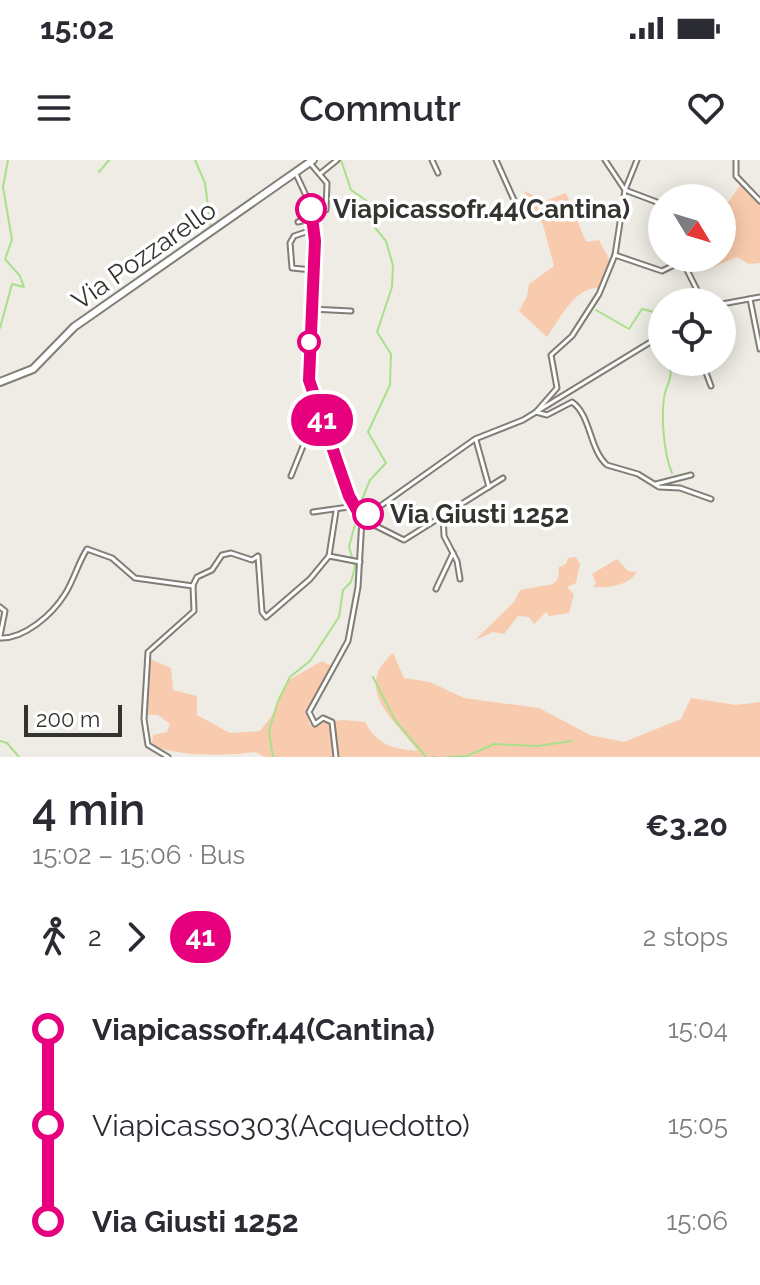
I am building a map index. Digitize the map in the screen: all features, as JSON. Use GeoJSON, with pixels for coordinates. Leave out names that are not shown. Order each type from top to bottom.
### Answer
{"type":"FeatureCollection","features":[{"type":"Feature","properties":{"kind":"street"},"geometry":{"type":"LineString","coordinates":[[321,173],[337,160]]}},
{"type":"Feature","properties":{"kind":"street"},"geometry":{"type":"LineString","coordinates":[[432,160],[438,173]]}},
{"type":"Feature","properties":{"kind":"street"},"geometry":{"type":"LineString","coordinates":[[496,160],[514,200]]}},
{"type":"Feature","properties":{"kind":"street"},"geometry":{"type":"LineString","coordinates":[[605,160],[625,190],[648,199]]}},
{"type":"Feature","properties":{"kind":"street"},"geometry":{"type":"LineString","coordinates":[[536,412],[557,388],[551,355],[569,339],[587,315],[615,255],[625,190],[636,160]]}},
{"type":"Feature","properties":{"kind":"street"},"geometry":{"type":"LineString","coordinates":[[736,160],[736,176],[760,201]]}},
{"type":"Feature","properties":{"kind":"street"},"geometry":{"type":"LineString","coordinates":[[298,222],[326,207],[327,183],[311,161]]}},
{"type":"Feature","properties":{"kind":"street","name":"Via Pozzarello"},"geometry":{"type":"LineString","coordinates":[[0,382],[33,369],[74,327],[311,161]]}},
{"type":"Feature","properties":{"kind":"street"},"geometry":{"type":"LineString","coordinates":[[296,173],[315,229],[308,374],[349,496],[362,519],[360,569],[348,641],[309,712],[315,724],[323,718],[332,722],[336,757]]}},
{"type":"Feature","properties":{"kind":"street"},"geometry":{"type":"LineString","coordinates":[[306,220],[307,232]]}},
{"type":"Feature","properties":{"kind":"street"},"geometry":{"type":"LineString","coordinates":[[313,270],[291,266],[291,239],[315,229]]}},
{"type":"Feature","properties":{"kind":"street"},"geometry":{"type":"LineString","coordinates":[[615,255],[648,266]]}},
{"type":"Feature","properties":{"kind":"street"},"geometry":{"type":"LineString","coordinates":[[736,302],[760,297]]}},
{"type":"Feature","properties":{"kind":"street"},"geometry":{"type":"LineString","coordinates":[[750,299],[760,349]]}},
{"type":"Feature","properties":{"kind":"street"},"geometry":{"type":"LineString","coordinates":[[311,309],[351,311]]}},
{"type":"Feature","properties":{"kind":"street"},"geometry":{"type":"LineString","coordinates":[[362,519],[475,439],[536,412],[648,344]]}},
{"type":"Feature","properties":{"kind":"street"},"geometry":{"type":"LineString","coordinates":[[707,376],[711,386]]}},
{"type":"Feature","properties":{"kind":"street"},"geometry":{"type":"LineString","coordinates":[[536,412],[544,416],[568,402],[576,403],[602,461],[638,474],[654,485],[685,489],[711,499]]}},
{"type":"Feature","properties":{"kind":"street"},"geometry":{"type":"LineString","coordinates":[[291,476],[318,409]]}},
{"type":"Feature","properties":{"kind":"street"},"geometry":{"type":"LineString","coordinates":[[475,439],[489,487]]}},
{"type":"Feature","properties":{"kind":"street"},"geometry":{"type":"LineString","coordinates":[[654,485],[691,475]]}},
{"type":"Feature","properties":{"kind":"street"},"geometry":{"type":"LineString","coordinates":[[362,519],[404,540],[503,478]]}},
{"type":"Feature","properties":{"kind":"street"},"geometry":{"type":"LineString","coordinates":[[313,512],[358,510]]}},
{"type":"Feature","properties":{"kind":"street"},"geometry":{"type":"LineString","coordinates":[[168,757],[148,745],[144,719],[147,659],[152,648],[195,610],[193,586],[197,577],[212,570],[222,555],[231,553],[252,560],[258,556],[262,612],[266,617],[310,579],[329,556],[336,511]]}},
{"type":"Feature","properties":{"kind":"street"},"geometry":{"type":"LineString","coordinates":[[443,514],[444,536],[453,553],[460,579]]}},
{"type":"Feature","properties":{"kind":"street"},"geometry":{"type":"LineString","coordinates":[[0,607],[5,611],[0,637],[21,635],[52,610],[65,594],[87,549],[112,558],[135,578],[193,586]]}},
{"type":"Feature","properties":{"kind":"street"},"geometry":{"type":"LineString","coordinates":[[436,589],[453,553]]}},
{"type":"Feature","properties":{"kind":"street"},"geometry":{"type":"LineString","coordinates":[[329,556],[360,562]]}},
{"type":"Feature","properties":{"kind":"shaded area"},"geometry":{"type":"Polygon","coordinates":[[[741,184],[760,204],[760,263],[749,264],[736,257],[736,191],[741,184]]]}},
{"type":"Feature","properties":{"kind":"shaded area"},"geometry":{"type":"Polygon","coordinates":[[[524,191],[545,201],[566,193],[586,242],[599,240],[610,261],[599,288],[590,289],[575,298],[547,337],[519,311],[529,284],[554,266],[543,225],[524,191]]]}},
{"type":"Feature","properties":{"kind":"shaded area"},"geometry":{"type":"Polygon","coordinates":[[[576,557],[580,564],[576,583],[567,587],[574,594],[569,613],[549,616],[546,612],[534,624],[529,617],[518,616],[504,634],[493,632],[475,640],[514,602],[520,590],[553,584],[558,579],[559,567],[566,564],[568,558],[576,557]]]}},
{"type":"Feature","properties":{"kind":"shaded area"},"geometry":{"type":"Polygon","coordinates":[[[617,559],[628,571],[637,572],[633,577],[622,584],[593,587],[596,583],[592,574],[617,559]]]}},
{"type":"Feature","properties":{"kind":"shaded area"},"geometry":{"type":"Polygon","coordinates":[[[393,653],[404,678],[430,682],[464,698],[539,708],[590,735],[624,742],[681,719],[691,698],[736,705],[760,702],[760,757],[265,757],[255,752],[188,754],[152,745],[153,735],[167,732],[170,724],[158,715],[147,715],[150,659],[171,668],[173,690],[197,696],[197,715],[230,733],[260,731],[271,717],[289,680],[322,661],[334,667],[311,702],[309,724],[343,720],[365,722],[380,741],[418,751],[389,716],[377,692],[376,679],[381,666],[393,653]]]}},
{"type":"Feature","properties":{"kind":"waterway"},"geometry":{"type":"LineString","coordinates":[[0,328],[12,284],[24,287],[20,276],[5,259],[12,240],[3,187],[8,160]]}},
{"type":"Feature","properties":{"kind":"waterway"},"geometry":{"type":"LineString","coordinates":[[99,172],[109,160]]}},
{"type":"Feature","properties":{"kind":"waterway"},"geometry":{"type":"LineString","coordinates":[[195,160],[205,183],[211,229]]}},
{"type":"Feature","properties":{"kind":"waterway"},"geometry":{"type":"LineString","coordinates":[[273,757],[269,731],[278,701],[290,677],[310,661],[339,617],[343,590],[351,582],[355,567],[349,547],[361,502],[370,480],[386,463],[368,432],[390,385],[391,354],[377,332],[392,287],[393,266],[386,241],[367,218],[367,201],[351,190],[341,160]]}},
{"type":"Feature","properties":{"kind":"waterway"},"geometry":{"type":"LineString","coordinates":[[596,310],[629,329],[642,309],[648,310]]}},
{"type":"Feature","properties":{"kind":"waterway"},"geometry":{"type":"LineString","coordinates":[[670,376],[664,398],[663,425],[672,473]]}},
{"type":"Feature","properties":{"kind":"waterway"},"geometry":{"type":"LineString","coordinates":[[373,677],[395,720],[426,757]]}},
{"type":"Feature","properties":{"kind":"waterway"},"geometry":{"type":"LineString","coordinates":[[0,741],[7,743],[19,757]]}},
{"type":"Feature","properties":{"kind":"waterway"},"geometry":{"type":"LineString","coordinates":[[447,757],[467,756],[494,744],[537,746],[572,741]]}},
{"type":"Feature","properties":{"kind":"bus line","name":"41"},"geometry":{"type":"LineString","coordinates":[[311,209],[315,241],[309,380],[350,498],[362,519],[368,514]]}},
{"type":"Feature","properties":{"kind":"place","name":"Viapicassofr.44(Cantina)"},"geometry":{"type":"Point","coordinates":[311,209]}},
{"type":"Feature","properties":{"kind":"place","name":"Via Giusti 1252"},"geometry":{"type":"Point","coordinates":[368,514]}}]}
